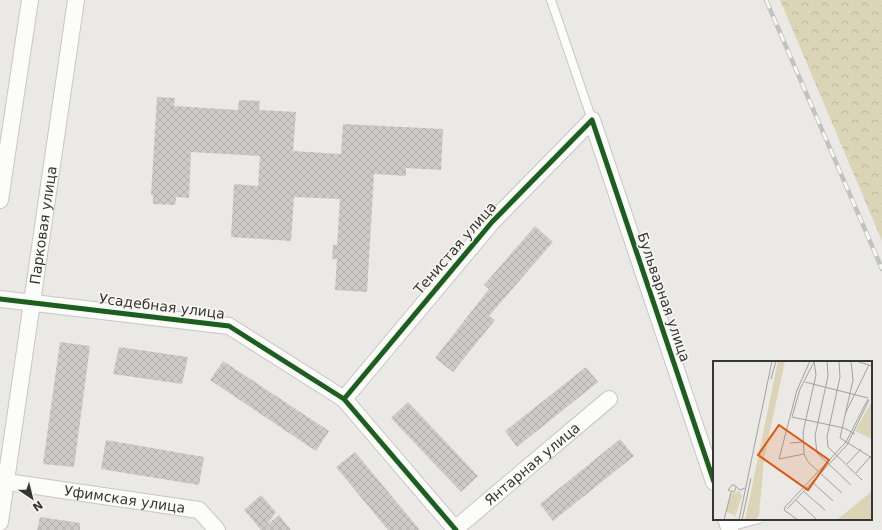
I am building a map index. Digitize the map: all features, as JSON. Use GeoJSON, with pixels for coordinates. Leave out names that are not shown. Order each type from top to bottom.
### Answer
{"type":"FeatureCollection","features":[{"type":"Feature","properties":{"kind":"street"},"geometry":{"type":"LineString","coordinates":[[0,200],[6,118],[30,0]]}},
{"type":"Feature","properties":{"kind":"street","name":"Парковая улица"},"geometry":{"type":"LineString","coordinates":[[0,522],[3,481],[76,0]]}},
{"type":"Feature","properties":{"kind":"street","name":"Тенистая улица"},"geometry":{"type":"LineString","coordinates":[[344,399],[492,222],[592,120]]}},
{"type":"Feature","properties":{"kind":"street","name":"Бульварная улица"},"geometry":{"type":"LineString","coordinates":[[592,120],[713,479]]}},
{"type":"Feature","properties":{"kind":"street","name":"Усадебная улица"},"geometry":{"type":"LineString","coordinates":[[0,299],[229,326],[344,399],[456,530]]}},
{"type":"Feature","properties":{"kind":"street","name":"Янтарная улица"},"geometry":{"type":"LineString","coordinates":[[456,530],[609,399]]}},
{"type":"Feature","properties":{"kind":"street","name":"Уфимская улица"},"geometry":{"type":"LineString","coordinates":[[3,481],[199,510],[217,530]]}},
{"type":"Feature","properties":{"kind":"lane"},"geometry":{"type":"LineString","coordinates":[[551,0],[592,120]]}},
{"type":"Feature","properties":{"kind":"lane"},"geometry":{"type":"LineString","coordinates":[[729,525],[754,520]]}},
{"type":"Feature","properties":{"kind":"green space"},"geometry":{"type":"Polygon","coordinates":[[[780,0],[882,0],[882,241],[780,0]]]}},
{"type":"Feature","properties":{"kind":"building"},"geometry":{"type":"Polygon","coordinates":[[[157,97],[175,98],[174,106],[238,110],[239,100],[260,101],[259,110],[296,112],[293,151],[341,154],[343,124],[443,129],[441,170],[406,168],[406,176],[374,174],[367,292],[335,290],[337,259],[332,259],[333,245],[337,245],[340,199],[294,197],[291,241],[231,237],[234,184],[258,186],[260,156],[191,152],[189,198],[176,197],[175,205],[153,204],[153,195],[151,195],[157,97]]]}},
{"type":"Feature","properties":{"kind":"building"},"geometry":{"type":"Polygon","coordinates":[[[535,226],[553,242],[489,316],[495,320],[453,372],[435,358],[489,289],[484,285],[535,226]]]}},
{"type":"Feature","properties":{"kind":"building"},"geometry":{"type":"Polygon","coordinates":[[[60,342],[90,346],[74,467],[43,464],[60,342]]]}},
{"type":"Feature","properties":{"kind":"building"},"geometry":{"type":"Polygon","coordinates":[[[119,347],[188,357],[182,384],[113,374],[119,347]]]}},
{"type":"Feature","properties":{"kind":"building"},"geometry":{"type":"Polygon","coordinates":[[[223,361],[329,431],[316,451],[210,380],[223,361]]]}},
{"type":"Feature","properties":{"kind":"building"},"geometry":{"type":"Polygon","coordinates":[[[586,367],[598,382],[517,447],[505,431],[586,367]]]}},
{"type":"Feature","properties":{"kind":"building"},"geometry":{"type":"Polygon","coordinates":[[[408,402],[478,476],[461,492],[391,418],[408,402]]]}},
{"type":"Feature","properties":{"kind":"building"},"geometry":{"type":"Polygon","coordinates":[[[620,439],[634,456],[553,521],[540,504],[620,439]]]}},
{"type":"Feature","properties":{"kind":"building"},"geometry":{"type":"Polygon","coordinates":[[[106,440],[204,457],[199,485],[101,469],[106,440]]]}},
{"type":"Feature","properties":{"kind":"building"},"geometry":{"type":"Polygon","coordinates":[[[355,452],[420,530],[388,530],[336,467],[355,452]]]}},
{"type":"Feature","properties":{"kind":"building"},"geometry":{"type":"Polygon","coordinates":[[[261,495],[276,512],[267,525],[279,515],[291,530],[261,530],[244,510],[261,495]]]}},
{"type":"Feature","properties":{"kind":"building"},"geometry":{"type":"Polygon","coordinates":[[[40,517],[80,523],[80,530],[37,530],[40,517]]]}},
{"type":"Feature","properties":{"kind":"railway"},"geometry":{"type":"LineString","coordinates":[[766,0],[882,269]]}},
{"type":"Feature","properties":{"kind":"cycle path"},"geometry":{"type":"LineString","coordinates":[[344,399],[492,222],[592,120],[713,479]]}},
{"type":"Feature","properties":{"kind":"cycle path"},"geometry":{"type":"LineString","coordinates":[[0,299],[229,326],[344,399],[456,530]]}}]}
